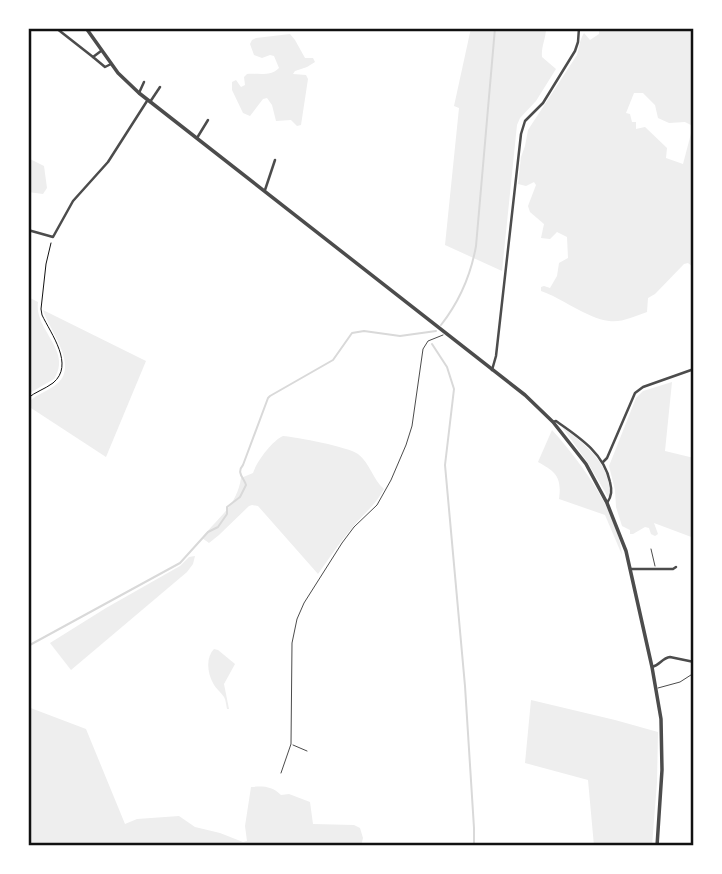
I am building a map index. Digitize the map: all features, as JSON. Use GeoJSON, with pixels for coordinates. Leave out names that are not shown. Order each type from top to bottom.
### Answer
{"type":"FeatureCollection","features":[{"type":"Feature","properties":{"kind":"street"},"geometry":{"type":"LineString","coordinates":[[28,34],[31,28]]}},
{"type":"Feature","properties":{"kind":"street"},"geometry":{"type":"LineString","coordinates":[[56,28],[105,68],[111,64]]}},
{"type":"Feature","properties":{"kind":"street"},"geometry":{"type":"LineString","coordinates":[[86,28],[111,64],[139,93],[530,400],[554,422],[586,464],[624,543],[656,688],[662,748],[657,846]]}},
{"type":"Feature","properties":{"kind":"street"},"geometry":{"type":"LineString","coordinates":[[492,370],[496,356],[521,134],[525,121],[543,103],[575,51],[579,28]]}},
{"type":"Feature","properties":{"kind":"street"},"geometry":{"type":"LineString","coordinates":[[93,57],[101,51]]}},
{"type":"Feature","properties":{"kind":"street"},"geometry":{"type":"LineString","coordinates":[[139,93],[144,82]]}},
{"type":"Feature","properties":{"kind":"street"},"geometry":{"type":"LineString","coordinates":[[28,230],[53,237],[73,201],[108,162],[160,86]]}},
{"type":"Feature","properties":{"kind":"street"},"geometry":{"type":"LineString","coordinates":[[197,138],[208,120]]}},
{"type":"Feature","properties":{"kind":"street"},"geometry":{"type":"LineString","coordinates":[[264,191],[275,160]]}},
{"type":"Feature","properties":{"kind":"street"},"geometry":{"type":"LineString","coordinates":[[603,462],[635,393],[643,387],[694,369]]}},
{"type":"Feature","properties":{"kind":"street"},"geometry":{"type":"LineString","coordinates":[[554,422],[580,438],[603,462],[610,483],[611,495],[607,503]]}},
{"type":"Feature","properties":{"kind":"street"},"geometry":{"type":"LineString","coordinates":[[631,569],[676,567]]}},
{"type":"Feature","properties":{"kind":"street"},"geometry":{"type":"LineString","coordinates":[[652,667],[660,665],[670,657],[694,662]]}},
{"type":"Feature","properties":{"kind":"lane"},"geometry":{"type":"LineString","coordinates":[[281,774],[291,744],[292,643],[298,614],[342,542],[375,508],[389,484],[407,445],[412,426],[423,349],[428,341],[445,333]]}},
{"type":"Feature","properties":{"kind":"lane"},"geometry":{"type":"LineString","coordinates":[[651,549],[656,568]]}},
{"type":"Feature","properties":{"kind":"lane"},"geometry":{"type":"LineString","coordinates":[[656,688],[680,682],[694,673]]}},
{"type":"Feature","properties":{"kind":"lane"},"geometry":{"type":"LineString","coordinates":[[291,744],[307,751]]}},
{"type":"Feature","properties":{"kind":"path"},"geometry":{"type":"LineString","coordinates":[[28,398],[54,383],[62,367],[61,352],[41,309],[47,257],[53,237]]}},
{"type":"Feature","properties":{"kind":"shaded area"},"geometry":{"type":"Polygon","coordinates":[[[471,28],[546,28],[542,57],[556,69],[517,125],[502,271],[445,245],[459,108],[454,106],[471,28]]]}},
{"type":"Feature","properties":{"kind":"shaded area"},"geometry":{"type":"Polygon","coordinates":[[[599,28],[694,28],[694,272],[692,266],[684,264],[648,298],[647,312],[614,321],[592,316],[541,291],[544,286],[550,288],[557,276],[559,263],[568,258],[567,237],[557,232],[550,239],[541,238],[544,224],[530,212],[528,206],[536,185],[534,182],[526,186],[518,184],[528,130],[577,55],[584,33],[590,40],[599,34],[599,28]],[[634,93],[626,113],[630,114],[632,122],[636,122],[636,129],[645,127],[667,148],[666,158],[683,164],[693,126],[685,122],[669,123],[658,118],[655,105],[643,93],[634,93]]]}},
{"type":"Feature","properties":{"kind":"shaded area"},"geometry":{"type":"Polygon","coordinates":[[[290,34],[305,58],[313,58],[315,62],[293,74],[306,75],[308,79],[301,125],[297,126],[291,120],[276,121],[272,105],[267,98],[263,99],[250,116],[243,113],[232,90],[232,82],[236,80],[241,87],[245,85],[244,77],[247,74],[268,74],[279,68],[274,56],[262,58],[254,55],[250,44],[252,40],[290,34]]]}},
{"type":"Feature","properties":{"kind":"shaded area"},"geometry":{"type":"Polygon","coordinates":[[[28,158],[44,166],[47,188],[43,194],[28,192],[28,158]]]}},
{"type":"Feature","properties":{"kind":"shaded area"},"geometry":{"type":"Polygon","coordinates":[[[28,297],[38,302],[41,322],[56,350],[59,369],[54,379],[28,394],[28,297]]]}},
{"type":"Feature","properties":{"kind":"shaded area"},"geometry":{"type":"Polygon","coordinates":[[[43,310],[146,361],[106,457],[31,408],[29,402],[58,383],[64,375],[65,367],[60,346],[43,310]]]}},
{"type":"Feature","properties":{"kind":"shaded area"},"geometry":{"type":"Polygon","coordinates":[[[672,382],[665,451],[694,458],[694,538],[654,523],[658,534],[655,536],[645,527],[630,534],[630,530],[622,526],[616,507],[609,466],[636,398],[643,391],[672,382]]]}},
{"type":"Feature","properties":{"kind":"shaded area"},"geometry":{"type":"Polygon","coordinates":[[[562,427],[595,455],[601,464],[609,484],[608,497],[588,463],[562,427]]]}},
{"type":"Feature","properties":{"kind":"shaded area"},"geometry":{"type":"Polygon","coordinates":[[[552,430],[596,488],[613,522],[622,555],[605,515],[559,499],[560,485],[556,476],[538,462],[552,430]]]}},
{"type":"Feature","properties":{"kind":"shaded area"},"geometry":{"type":"Polygon","coordinates":[[[283,436],[353,451],[366,462],[384,489],[318,574],[258,506],[249,506],[209,543],[202,538],[231,504],[241,478],[253,473],[265,452],[283,436]]]}},
{"type":"Feature","properties":{"kind":"shaded area"},"geometry":{"type":"Polygon","coordinates":[[[195,556],[187,572],[71,670],[50,643],[180,566],[189,557],[195,556]]]}},
{"type":"Feature","properties":{"kind":"shaded area"},"geometry":{"type":"Polygon","coordinates":[[[214,649],[235,664],[224,684],[229,709],[210,674],[208,665],[214,649]]]}},
{"type":"Feature","properties":{"kind":"shaded area"},"geometry":{"type":"Polygon","coordinates":[[[531,700],[658,732],[652,846],[594,846],[588,780],[525,763],[531,700]]]}},
{"type":"Feature","properties":{"kind":"shaded area"},"geometry":{"type":"Polygon","coordinates":[[[28,707],[86,729],[125,824],[137,819],[179,816],[195,827],[247,841],[245,826],[251,787],[263,787],[271,788],[281,795],[289,794],[310,802],[313,824],[354,825],[360,828],[363,838],[361,846],[28,846],[28,707]]]}},
{"type":"Feature","properties":{"kind":"waterway"},"geometry":{"type":"LineString","coordinates":[[441,325],[463,287],[476,246],[495,28]]}},
{"type":"Feature","properties":{"kind":"waterway"},"geometry":{"type":"LineString","coordinates":[[28,646],[180,563],[208,532],[218,527],[227,514],[227,507],[240,497],[246,485],[240,471],[270,396],[333,360],[352,333],[364,331],[400,336],[436,331]]}},
{"type":"Feature","properties":{"kind":"waterway"},"geometry":{"type":"LineString","coordinates":[[432,344],[447,367],[454,389],[445,465],[465,686],[474,846]]}}]}
